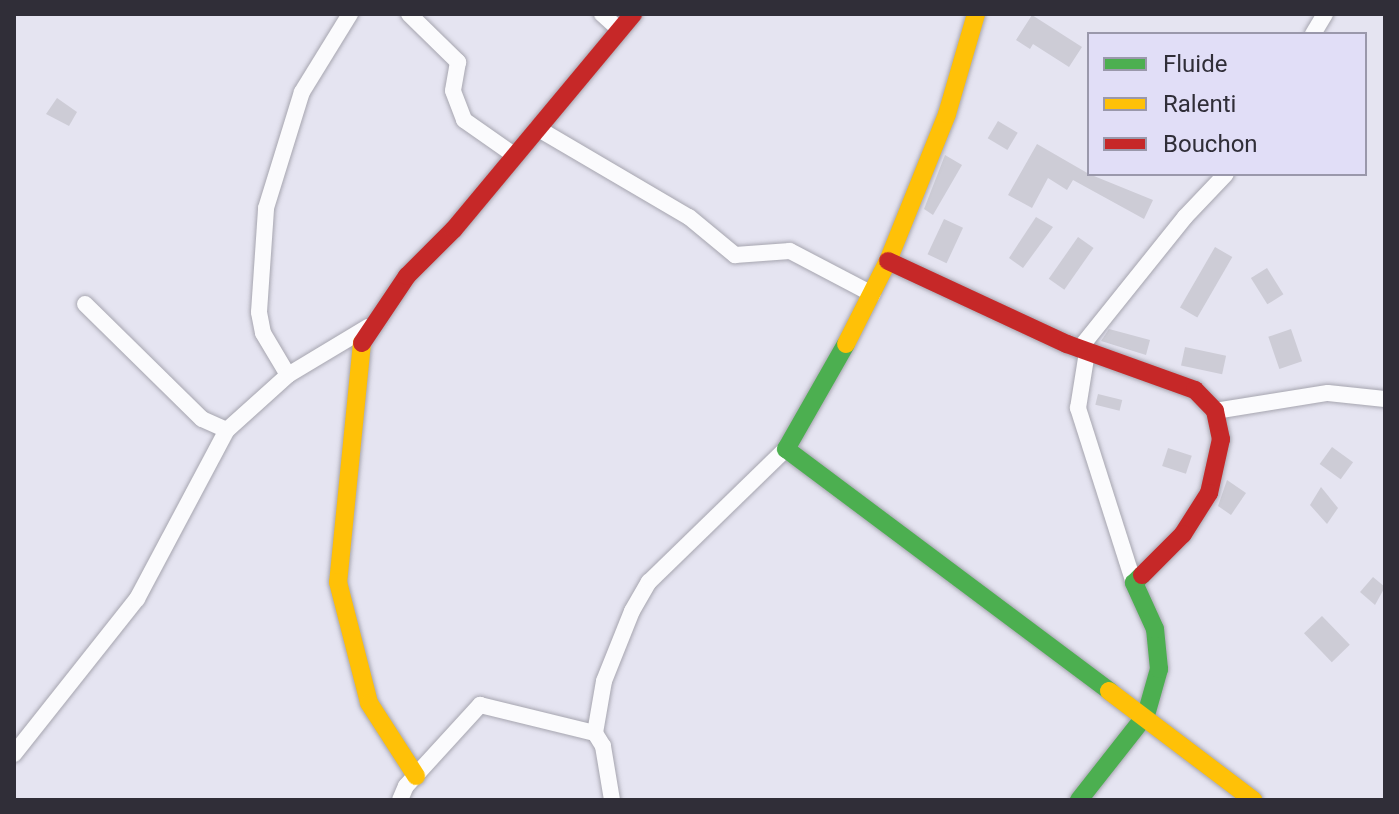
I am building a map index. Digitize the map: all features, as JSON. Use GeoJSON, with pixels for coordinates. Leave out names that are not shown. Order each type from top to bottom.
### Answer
{"type":"FeatureCollection","features":[{"type":"Feature","properties":{"kind":"street"},"geometry":{"type":"LineString","coordinates":[[288,375],[263,333],[259,312],[266,208],[302,92],[350,14]]}},
{"type":"Feature","properties":{"kind":"street"},"geometry":{"type":"LineString","coordinates":[[409,14],[458,62],[453,91],[464,120],[514,155]]}},
{"type":"Feature","properties":{"kind":"street"},"geometry":{"type":"LineString","coordinates":[[602,14],[620,30]]}},
{"type":"Feature","properties":{"kind":"street"},"geometry":{"type":"LineString","coordinates":[[15,750],[137,599],[227,430],[288,375],[368,327],[633,14]]}},
{"type":"Feature","properties":{"kind":"street"},"geometry":{"type":"LineString","coordinates":[[612,800],[603,746],[595,733],[604,681],[617,642],[649,582],[786,449],[812,411],[888,261],[953,99],[976,14]]}},
{"type":"Feature","properties":{"kind":"street"},"geometry":{"type":"LineString","coordinates":[[1314,32],[1325,14]]}},
{"type":"Feature","properties":{"kind":"street"},"geometry":{"type":"LineString","coordinates":[[537,128],[622,182],[678,210],[735,255],[790,251],[872,294]]}},
{"type":"Feature","properties":{"kind":"street"},"geometry":{"type":"LineString","coordinates":[[1079,800],[1146,715],[1159,669],[1155,629],[1134,583],[1083,434],[1078,408],[1084,350],[1185,217],[1224,176]]}},
{"type":"Feature","properties":{"kind":"street"},"geometry":{"type":"LineString","coordinates":[[888,261],[1084,350],[1195,390],[1215,411],[1221,439],[1209,493],[1183,534],[1134,583]]}},
{"type":"Feature","properties":{"kind":"street"},"geometry":{"type":"LineString","coordinates":[[85,304],[202,419],[227,430]]}},
{"type":"Feature","properties":{"kind":"street"},"geometry":{"type":"LineString","coordinates":[[368,327],[358,353],[338,582],[369,703],[409,790],[480,705],[595,733]]}},
{"type":"Feature","properties":{"kind":"street"},"geometry":{"type":"LineString","coordinates":[[1215,411],[1328,393],[1385,399]]}},
{"type":"Feature","properties":{"kind":"street"},"geometry":{"type":"LineString","coordinates":[[786,449],[1146,715],[1253,800]]}},
{"type":"Feature","properties":{"kind":"building"},"geometry":{"type":"Polygon","coordinates":[[[1032,15],[1082,47],[1069,67],[1033,44],[1030,49],[1016,40],[1032,15]]]}},
{"type":"Feature","properties":{"kind":"building"},"geometry":{"type":"Polygon","coordinates":[[[57,98],[77,112],[69,126],[46,114],[57,98]]]}},
{"type":"Feature","properties":{"kind":"building"},"geometry":{"type":"Polygon","coordinates":[[[998,121],[1018,133],[1007,150],[988,138],[998,121]]]}},
{"type":"Feature","properties":{"kind":"building"},"geometry":{"type":"Polygon","coordinates":[[[1037,144],[1087,173],[1087,176],[1153,200],[1144,219],[1073,180],[1067,190],[1048,178],[1032,208],[1008,195],[1037,144]]]}},
{"type":"Feature","properties":{"kind":"building"},"geometry":{"type":"Polygon","coordinates":[[[945,155],[962,165],[933,215],[924,209],[945,155]]]}},
{"type":"Feature","properties":{"kind":"building"},"geometry":{"type":"Polygon","coordinates":[[[1036,217],[1053,227],[1023,268],[1009,258],[1036,217]]]}},
{"type":"Feature","properties":{"kind":"building"},"geometry":{"type":"Polygon","coordinates":[[[944,219],[963,228],[947,263],[928,254],[944,219]]]}},
{"type":"Feature","properties":{"kind":"building"},"geometry":{"type":"Polygon","coordinates":[[[1078,237],[1094,248],[1064,290],[1049,279],[1078,237]]]}},
{"type":"Feature","properties":{"kind":"building"},"geometry":{"type":"Polygon","coordinates":[[[1215,247],[1232,257],[1197,318],[1180,308],[1215,247]]]}},
{"type":"Feature","properties":{"kind":"building"},"geometry":{"type":"Polygon","coordinates":[[[1267,268],[1283,294],[1267,304],[1251,278],[1267,268]]]}},
{"type":"Feature","properties":{"kind":"building"},"geometry":{"type":"Polygon","coordinates":[[[1109,329],[1150,340],[1146,355],[1101,341],[1109,329]]]}},
{"type":"Feature","properties":{"kind":"building"},"geometry":{"type":"Polygon","coordinates":[[[1291,329],[1302,361],[1279,369],[1268,337],[1291,329]]]}},
{"type":"Feature","properties":{"kind":"building"},"geometry":{"type":"Polygon","coordinates":[[[1185,347],[1226,356],[1222,374],[1181,366],[1185,347]]]}},
{"type":"Feature","properties":{"kind":"building"},"geometry":{"type":"Polygon","coordinates":[[[1098,394],[1122,400],[1120,411],[1095,405],[1098,394]]]}},
{"type":"Feature","properties":{"kind":"building"},"geometry":{"type":"Polygon","coordinates":[[[1332,447],[1353,462],[1341,479],[1320,464],[1332,447]]]}},
{"type":"Feature","properties":{"kind":"building"},"geometry":{"type":"Polygon","coordinates":[[[1168,448],[1192,456],[1186,474],[1162,466],[1168,448]]]}},
{"type":"Feature","properties":{"kind":"building"},"geometry":{"type":"Polygon","coordinates":[[[1227,480],[1246,493],[1231,515],[1218,506],[1227,480]]]}},
{"type":"Feature","properties":{"kind":"building"},"geometry":{"type":"Polygon","coordinates":[[[1321,487],[1338,508],[1327,524],[1310,505],[1321,487]]]}},
{"type":"Feature","properties":{"kind":"building"},"geometry":{"type":"Polygon","coordinates":[[[1373,577],[1385,587],[1375,605],[1360,592],[1373,577]]]}},
{"type":"Feature","properties":{"kind":"building"},"geometry":{"type":"Polygon","coordinates":[[[1322,616],[1350,645],[1332,662],[1304,633],[1322,616]]]}},
{"type":"Feature","properties":{"kind":"traffic: fast"},"geometry":{"type":"LineString","coordinates":[[846,344],[786,449],[1109,691]]}},
{"type":"Feature","properties":{"kind":"traffic: fast"},"geometry":{"type":"LineString","coordinates":[[1079,800],[1146,715],[1159,669],[1155,629],[1134,583],[1142,575]]}},
{"type":"Feature","properties":{"kind":"traffic: slow"},"geometry":{"type":"LineString","coordinates":[[846,344],[888,261],[947,114],[976,14]]}},
{"type":"Feature","properties":{"kind":"traffic: slow"},"geometry":{"type":"LineString","coordinates":[[362,343],[338,582],[369,703],[416,776]]}},
{"type":"Feature","properties":{"kind":"traffic: slow"},"geometry":{"type":"LineString","coordinates":[[1109,691],[1253,800]]}},
{"type":"Feature","properties":{"kind":"traffic: jam"},"geometry":{"type":"LineString","coordinates":[[362,343],[407,276],[454,229],[633,14]]}},
{"type":"Feature","properties":{"kind":"traffic: jam"},"geometry":{"type":"LineString","coordinates":[[888,261],[1067,344],[1195,390],[1215,411],[1221,439],[1209,493],[1183,534],[1142,575]]}}]}
